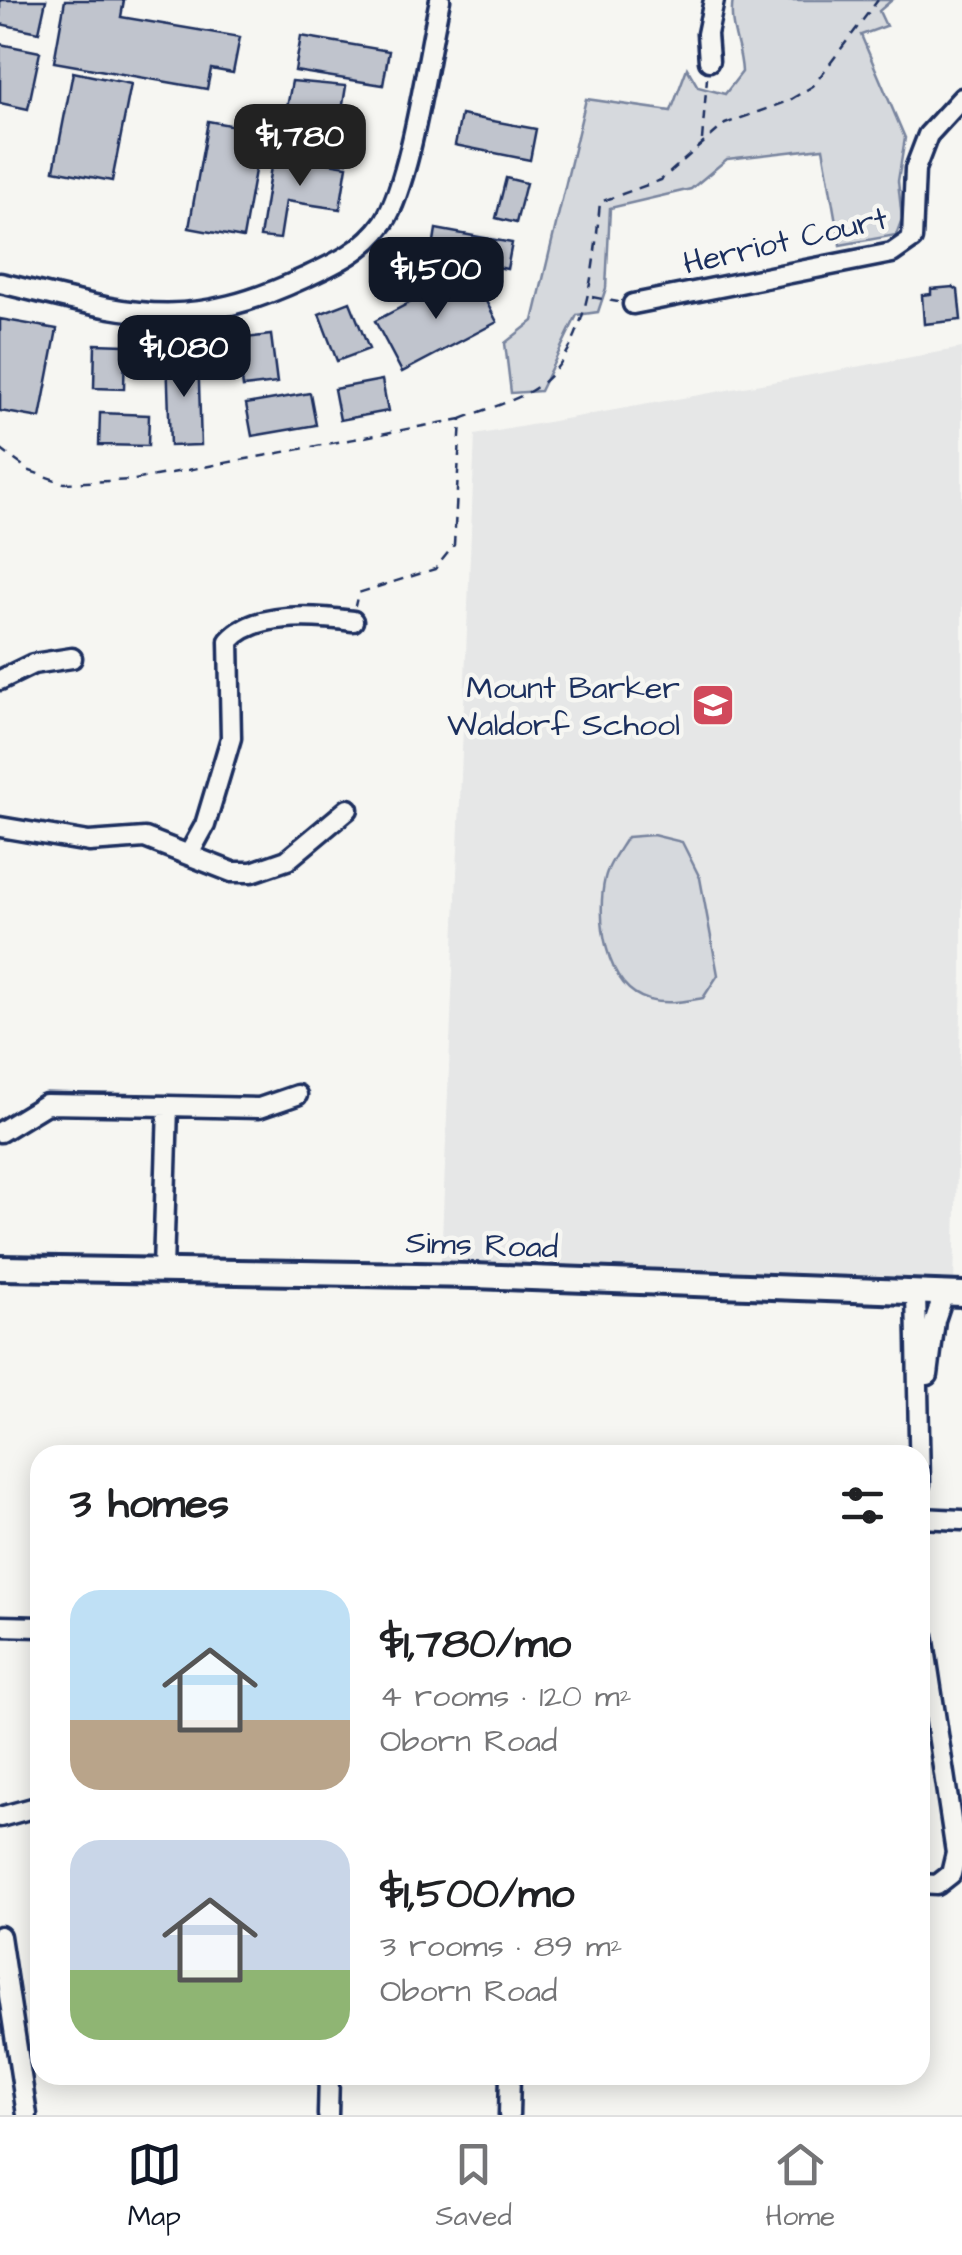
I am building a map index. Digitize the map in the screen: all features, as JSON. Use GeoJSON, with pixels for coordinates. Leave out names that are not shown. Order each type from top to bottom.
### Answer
{"type":"FeatureCollection","features":[{"type":"Feature","properties":{"kind":"street"},"geometry":{"type":"LineString","coordinates":[[0,283],[139,315],[206,314],[272,293],[349,257],[384,222],[399,189],[440,0]]}},
{"type":"Feature","properties":{"kind":"street"},"geometry":{"type":"LineString","coordinates":[[709,62],[707,34],[714,0]]}},
{"type":"Feature","properties":{"kind":"street","name":"Herriot Court"},"geometry":{"type":"LineString","coordinates":[[633,304],[892,253],[912,240],[915,169],[928,135],[962,98]]}},
{"type":"Feature","properties":{"kind":"street"},"geometry":{"type":"LineString","coordinates":[[189,854],[205,825],[231,738],[229,641],[251,625],[318,616],[353,621]]}},
{"type":"Feature","properties":{"kind":"street"},"geometry":{"type":"LineString","coordinates":[[0,680],[33,664],[72,658]]}},
{"type":"Feature","properties":{"kind":"street"},"geometry":{"type":"LineString","coordinates":[[0,827],[89,842],[144,838],[232,872],[268,869],[318,839],[348,809]]}},
{"type":"Feature","properties":{"kind":"street"},"geometry":{"type":"LineString","coordinates":[[0,1132],[46,1104],[259,1108],[297,1096]]}},
{"type":"Feature","properties":{"kind":"street"},"geometry":{"type":"LineString","coordinates":[[164,1269],[168,1106]]}},
{"type":"Feature","properties":{"kind":"street","name":"Sims Road"},"geometry":{"type":"LineString","coordinates":[[0,1268],[164,1269],[953,1294]]}},
{"type":"Feature","properties":{"kind":"street"},"geometry":{"type":"LineString","coordinates":[[916,1292],[921,1445]]}},
{"type":"Feature","properties":{"kind":"street"},"geometry":{"type":"LineString","coordinates":[[922,1405],[953,1294]]}},
{"type":"Feature","properties":{"kind":"street"},"geometry":{"type":"LineString","coordinates":[[930,1518],[962,1520]]}},
{"type":"Feature","properties":{"kind":"street"},"geometry":{"type":"LineString","coordinates":[[0,1626],[30,1627]]}},
{"type":"Feature","properties":{"kind":"street"},"geometry":{"type":"LineString","coordinates":[[930,1682],[957,1876],[930,1885]]}},
{"type":"Feature","properties":{"kind":"street"},"geometry":{"type":"LineString","coordinates":[[0,1817],[30,1809]]}},
{"type":"Feature","properties":{"kind":"street"},"geometry":{"type":"LineString","coordinates":[[0,1936],[27,2115]]}},
{"type":"Feature","properties":{"kind":"street"},"geometry":{"type":"LineString","coordinates":[[328,2085],[328,2115]]}},
{"type":"Feature","properties":{"kind":"street"},"geometry":{"type":"LineString","coordinates":[[509,2115],[510,2085]]}},
{"type":"Feature","properties":{"kind":"path"},"geometry":{"type":"LineString","coordinates":[[0,449],[30,472],[64,483],[134,480],[461,418],[531,392],[567,352],[590,297],[600,202],[661,180],[725,124],[788,101],[813,86],[878,0]]}},
{"type":"Feature","properties":{"kind":"path"},"geometry":{"type":"LineString","coordinates":[[702,141],[709,62]]}},
{"type":"Feature","properties":{"kind":"path"},"geometry":{"type":"LineString","coordinates":[[590,297],[633,304]]}},
{"type":"Feature","properties":{"kind":"path"},"geometry":{"type":"LineString","coordinates":[[353,621],[358,593],[434,569],[454,546],[461,418]]}},
{"type":"Feature","properties":{"kind":"shaded area"},"geometry":{"type":"Polygon","coordinates":[[[733,0],[892,0],[879,11],[886,26],[861,35],[905,138],[898,181],[902,219],[896,235],[840,245],[823,148],[727,159],[691,189],[610,208],[606,288],[598,312],[577,315],[540,391],[511,393],[505,343],[533,321],[586,99],[671,111],[687,68],[698,87],[725,94],[742,72],[732,19],[733,0]]]}},
{"type":"Feature","properties":{"kind":"shaded area","name":"Mount Barker Waldorf School"},"geometry":{"type":"Polygon","coordinates":[[[962,348],[962,975],[954,1285],[441,1262],[475,435],[962,348]]]}},
{"type":"Feature","properties":{"kind":"shaded area"},"geometry":{"type":"Polygon","coordinates":[[[653,835],[682,842],[700,878],[718,975],[703,998],[662,1002],[634,993],[613,966],[607,948],[602,894],[611,862],[627,837],[653,835]]]}},
{"type":"Feature","properties":{"kind":"building"},"geometry":{"type":"Polygon","coordinates":[[[0,0],[46,0],[39,32],[0,24],[0,0]]]}},
{"type":"Feature","properties":{"kind":"building"},"geometry":{"type":"Polygon","coordinates":[[[65,0],[124,0],[121,17],[240,37],[233,73],[211,69],[207,89],[54,62],[65,0]]]}},
{"type":"Feature","properties":{"kind":"building"},"geometry":{"type":"Polygon","coordinates":[[[301,36],[389,51],[383,85],[295,71],[301,36]]]}},
{"type":"Feature","properties":{"kind":"building"},"geometry":{"type":"Polygon","coordinates":[[[0,44],[40,52],[28,109],[0,103],[0,44]]]}},
{"type":"Feature","properties":{"kind":"building"},"geometry":{"type":"Polygon","coordinates":[[[73,72],[131,84],[112,181],[54,170],[73,72]]]}},
{"type":"Feature","properties":{"kind":"building"},"geometry":{"type":"Polygon","coordinates":[[[292,81],[346,86],[340,123],[353,125],[347,162],[279,150],[292,81]]]}},
{"type":"Feature","properties":{"kind":"building"},"geometry":{"type":"Polygon","coordinates":[[[461,115],[536,129],[530,160],[455,145],[461,115]]]}},
{"type":"Feature","properties":{"kind":"building"},"geometry":{"type":"Polygon","coordinates":[[[208,121],[262,131],[243,238],[189,228],[208,121]]]}},
{"type":"Feature","properties":{"kind":"building"},"geometry":{"type":"Polygon","coordinates":[[[273,154],[347,166],[340,209],[286,201],[280,239],[260,237],[273,154]]]}},
{"type":"Feature","properties":{"kind":"building"},"geometry":{"type":"Polygon","coordinates":[[[506,178],[526,183],[516,223],[496,218],[506,178]]]}},
{"type":"Feature","properties":{"kind":"building"},"geometry":{"type":"Polygon","coordinates":[[[436,229],[512,243],[507,269],[432,254],[436,229]]]}},
{"type":"Feature","properties":{"kind":"building"},"geometry":{"type":"Polygon","coordinates":[[[470,271],[497,322],[402,372],[375,321],[470,271]]]}},
{"type":"Feature","properties":{"kind":"building"},"geometry":{"type":"Polygon","coordinates":[[[931,289],[958,290],[961,320],[924,324],[922,295],[931,294],[931,289]]]}},
{"type":"Feature","properties":{"kind":"building"},"geometry":{"type":"Polygon","coordinates":[[[350,302],[369,349],[337,361],[319,314],[350,302]]]}},
{"type":"Feature","properties":{"kind":"building"},"geometry":{"type":"Polygon","coordinates":[[[0,319],[57,329],[40,418],[0,411],[0,319]]]}},
{"type":"Feature","properties":{"kind":"building"},"geometry":{"type":"Polygon","coordinates":[[[271,335],[277,383],[243,387],[237,339],[271,335]]]}},
{"type":"Feature","properties":{"kind":"building"},"geometry":{"type":"Polygon","coordinates":[[[95,344],[125,345],[124,389],[94,388],[95,344]]]}},
{"type":"Feature","properties":{"kind":"building"},"geometry":{"type":"Polygon","coordinates":[[[198,354],[201,445],[170,446],[167,355],[198,354]]]}},
{"type":"Feature","properties":{"kind":"building"},"geometry":{"type":"Polygon","coordinates":[[[382,380],[388,411],[340,420],[334,389],[382,380]]]}},
{"type":"Feature","properties":{"kind":"building"},"geometry":{"type":"Polygon","coordinates":[[[310,393],[316,425],[252,436],[246,404],[310,393]]]}},
{"type":"Feature","properties":{"kind":"building"},"geometry":{"type":"Polygon","coordinates":[[[100,413],[149,415],[148,446],[99,445],[100,413]]]}},
{"type":"Feature","properties":{"kind":"place","name":"Mount Barker Waldorf School"},"geometry":{"type":"Point","coordinates":[713,705]}}]}
